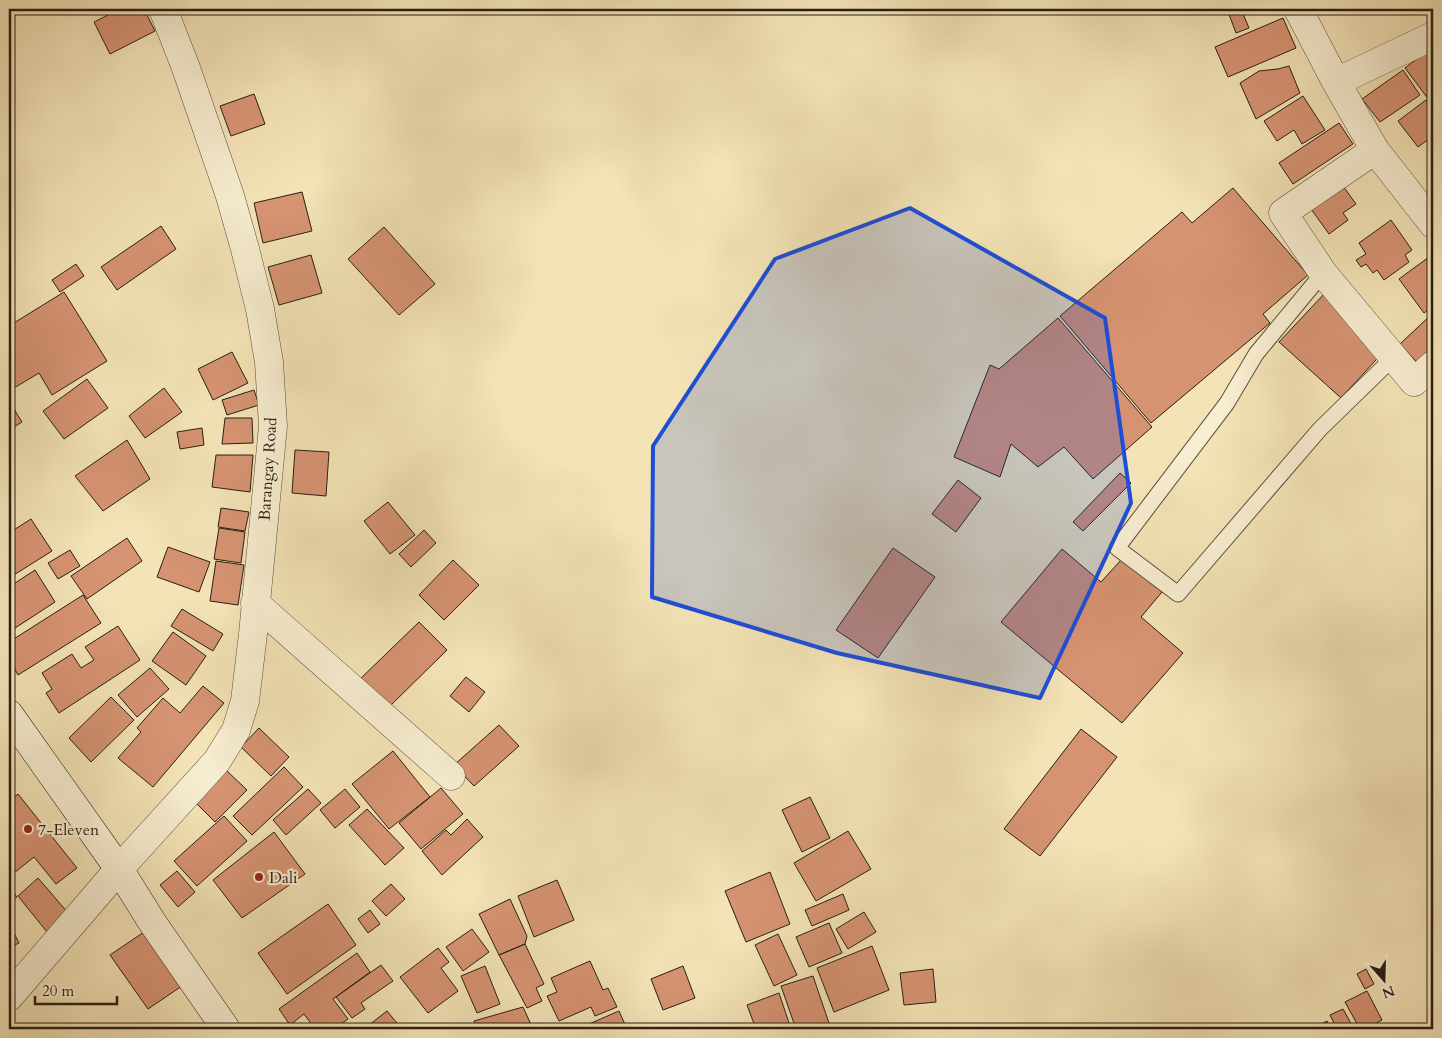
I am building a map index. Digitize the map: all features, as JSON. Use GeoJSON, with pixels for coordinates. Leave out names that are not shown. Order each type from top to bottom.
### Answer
{"type":"FeatureCollection","features":[{"type":"Feature","properties":{"kind":"street","name":"Barangay Road"},"geometry":{"type":"LineString","coordinates":[[9,997],[217,761],[236,730],[244,701],[273,426],[269,362],[260,309],[230,196],[186,68],[163,9]]}},
{"type":"Feature","properties":{"kind":"street"},"geometry":{"type":"LineString","coordinates":[[1298,9],[1336,82],[1375,150],[1433,224]]}},
{"type":"Feature","properties":{"kind":"street"},"geometry":{"type":"LineString","coordinates":[[1336,82],[1433,36]]}},
{"type":"Feature","properties":{"kind":"street"},"geometry":{"type":"LineString","coordinates":[[1375,150],[1283,213],[1324,272],[1414,382],[1433,365]]}},
{"type":"Feature","properties":{"kind":"street"},"geometry":{"type":"LineString","coordinates":[[255,604],[451,776]]}},
{"type":"Feature","properties":{"kind":"street"},"geometry":{"type":"LineString","coordinates":[[9,714],[119,870],[226,1029]]}},
{"type":"Feature","properties":{"kind":"lane"},"geometry":{"type":"LineString","coordinates":[[1324,272],[1256,354],[1227,403],[1117,548],[1178,594],[1320,429],[1394,357]]}},
{"type":"Feature","properties":{"kind":"highlighted area"},"geometry":{"type":"Polygon","coordinates":[[[910,208],[1105,318],[1131,503],[1040,698],[837,653],[652,597],[653,446],[775,259],[910,208]]]}},
{"type":"Feature","properties":{"kind":"building"},"geometry":{"type":"Polygon","coordinates":[[[120,9],[144,9],[155,31],[110,54],[94,22],[120,9]]]}},
{"type":"Feature","properties":{"kind":"building"},"geometry":{"type":"Polygon","coordinates":[[[1227,9],[1241,9],[1249,28],[1236,33],[1227,9]]]}},
{"type":"Feature","properties":{"kind":"building"},"geometry":{"type":"Polygon","coordinates":[[[1283,18],[1296,48],[1228,77],[1215,47],[1283,18]]]}},
{"type":"Feature","properties":{"kind":"building"},"geometry":{"type":"Polygon","coordinates":[[[1427,51],[1433,60],[1433,96],[1429,100],[1405,68],[1427,51]]]}},
{"type":"Feature","properties":{"kind":"building"},"geometry":{"type":"Polygon","coordinates":[[[1289,66],[1300,93],[1256,119],[1240,83],[1259,71],[1289,66]]]}},
{"type":"Feature","properties":{"kind":"building"},"geometry":{"type":"Polygon","coordinates":[[[1403,70],[1420,95],[1380,122],[1362,99],[1403,70]]]}},
{"type":"Feature","properties":{"kind":"building"},"geometry":{"type":"Polygon","coordinates":[[[254,94],[265,124],[231,136],[220,106],[254,94]]]}},
{"type":"Feature","properties":{"kind":"building"},"geometry":{"type":"Polygon","coordinates":[[[1303,96],[1325,130],[1302,144],[1294,130],[1277,141],[1264,121],[1303,96]]]}},
{"type":"Feature","properties":{"kind":"building"},"geometry":{"type":"Polygon","coordinates":[[[1426,100],[1433,109],[1433,136],[1418,147],[1398,121],[1426,100]]]}},
{"type":"Feature","properties":{"kind":"building"},"geometry":{"type":"Polygon","coordinates":[[[1339,123],[1353,144],[1293,184],[1279,163],[1339,123]]]}},
{"type":"Feature","properties":{"kind":"building"},"geometry":{"type":"Polygon","coordinates":[[[1343,186],[1356,204],[1343,213],[1348,220],[1329,234],[1311,209],[1343,186]]]}},
{"type":"Feature","properties":{"kind":"building"},"geometry":{"type":"Polygon","coordinates":[[[1233,188],[1308,275],[1263,314],[1270,323],[1151,423],[1060,316],[1182,212],[1192,223],[1233,188]]]}},
{"type":"Feature","properties":{"kind":"building"},"geometry":{"type":"Polygon","coordinates":[[[302,192],[312,231],[263,243],[254,203],[302,192]]]}},
{"type":"Feature","properties":{"kind":"building"},"geometry":{"type":"Polygon","coordinates":[[[1391,220],[1412,250],[1405,255],[1409,262],[1384,280],[1377,270],[1373,273],[1366,264],[1361,267],[1356,260],[1366,254],[1359,243],[1391,220]]]}},
{"type":"Feature","properties":{"kind":"building"},"geometry":{"type":"Polygon","coordinates":[[[161,226],[176,249],[117,290],[101,267],[161,226]]]}},
{"type":"Feature","properties":{"kind":"building"},"geometry":{"type":"Polygon","coordinates":[[[384,227],[435,284],[399,315],[348,259],[384,227]]]}},
{"type":"Feature","properties":{"kind":"building"},"geometry":{"type":"Polygon","coordinates":[[[311,255],[322,293],[279,305],[268,267],[311,255]]]}},
{"type":"Feature","properties":{"kind":"building"},"geometry":{"type":"Polygon","coordinates":[[[1429,257],[1433,263],[1433,306],[1424,313],[1399,279],[1429,257]]]}},
{"type":"Feature","properties":{"kind":"building"},"geometry":{"type":"Polygon","coordinates":[[[76,264],[84,276],[60,292],[52,280],[76,264]]]}},
{"type":"Feature","properties":{"kind":"building"},"geometry":{"type":"Polygon","coordinates":[[[64,292],[107,361],[52,395],[39,373],[9,391],[9,326],[64,292]]]}},
{"type":"Feature","properties":{"kind":"building"},"geometry":{"type":"Polygon","coordinates":[[[1325,293],[1386,349],[1341,398],[1279,342],[1325,293]]]}},
{"type":"Feature","properties":{"kind":"building"},"geometry":{"type":"Polygon","coordinates":[[[1433,313],[1433,355],[1421,367],[1400,344],[1433,313]]]}},
{"type":"Feature","properties":{"kind":"building"},"geometry":{"type":"Polygon","coordinates":[[[1058,318],[1152,427],[1093,479],[1064,447],[1038,467],[1011,444],[1000,477],[954,457],[990,365],[999,369],[1058,318]]]}},
{"type":"Feature","properties":{"kind":"building"},"geometry":{"type":"Polygon","coordinates":[[[232,352],[248,383],[213,400],[198,369],[232,352]]]}},
{"type":"Feature","properties":{"kind":"building"},"geometry":{"type":"Polygon","coordinates":[[[87,379],[108,408],[64,439],[43,411],[87,379]]]}},
{"type":"Feature","properties":{"kind":"building"},"geometry":{"type":"Polygon","coordinates":[[[164,388],[182,412],[145,438],[129,416],[164,388]]]}},
{"type":"Feature","properties":{"kind":"building"},"geometry":{"type":"Polygon","coordinates":[[[254,390],[259,405],[227,415],[222,400],[254,390]]]}},
{"type":"Feature","properties":{"kind":"building"},"geometry":{"type":"Polygon","coordinates":[[[9,401],[22,422],[9,430],[9,401]]]}},
{"type":"Feature","properties":{"kind":"building"},"geometry":{"type":"Polygon","coordinates":[[[225,418],[252,418],[253,443],[222,444],[225,418]]]}},
{"type":"Feature","properties":{"kind":"building"},"geometry":{"type":"Polygon","coordinates":[[[202,428],[204,445],[180,449],[177,432],[202,428]]]}},
{"type":"Feature","properties":{"kind":"building"},"geometry":{"type":"Polygon","coordinates":[[[127,440],[150,479],[103,511],[75,476],[127,440]]]}},
{"type":"Feature","properties":{"kind":"building"},"geometry":{"type":"Polygon","coordinates":[[[295,450],[329,452],[326,496],[292,493],[295,450]]]}},
{"type":"Feature","properties":{"kind":"building"},"geometry":{"type":"Polygon","coordinates":[[[216,455],[253,455],[250,492],[212,487],[216,455]]]}},
{"type":"Feature","properties":{"kind":"building"},"geometry":{"type":"Polygon","coordinates":[[[1120,473],[1131,483],[1083,531],[1073,522],[1120,473]]]}},
{"type":"Feature","properties":{"kind":"building"},"geometry":{"type":"Polygon","coordinates":[[[958,480],[981,498],[956,532],[932,514],[958,480]]]}},
{"type":"Feature","properties":{"kind":"building"},"geometry":{"type":"Polygon","coordinates":[[[388,502],[415,535],[390,554],[364,521],[388,502]]]}},
{"type":"Feature","properties":{"kind":"building"},"geometry":{"type":"Polygon","coordinates":[[[221,508],[249,512],[245,531],[218,527],[221,508]]]}},
{"type":"Feature","properties":{"kind":"building"},"geometry":{"type":"Polygon","coordinates":[[[31,519],[52,551],[9,578],[9,533],[31,519]]]}},
{"type":"Feature","properties":{"kind":"building"},"geometry":{"type":"Polygon","coordinates":[[[219,528],[245,532],[241,563],[214,559],[219,528]]]}},
{"type":"Feature","properties":{"kind":"building"},"geometry":{"type":"Polygon","coordinates":[[[424,530],[436,543],[411,567],[399,554],[424,530]]]}},
{"type":"Feature","properties":{"kind":"building"},"geometry":{"type":"Polygon","coordinates":[[[127,538],[142,561],[87,599],[71,576],[127,538]]]}},
{"type":"Feature","properties":{"kind":"building"},"geometry":{"type":"Polygon","coordinates":[[[168,547],[210,562],[199,592],[157,577],[168,547]]]}},
{"type":"Feature","properties":{"kind":"building"},"geometry":{"type":"Polygon","coordinates":[[[893,548],[935,577],[878,658],[836,630],[893,548]]]}},
{"type":"Feature","properties":{"kind":"building"},"geometry":{"type":"Polygon","coordinates":[[[1062,549],[1101,582],[1122,559],[1162,592],[1141,617],[1183,653],[1122,723],[1001,622],[1062,549]]]}},
{"type":"Feature","properties":{"kind":"building"},"geometry":{"type":"Polygon","coordinates":[[[70,550],[80,566],[58,579],[48,563],[70,550]]]}},
{"type":"Feature","properties":{"kind":"building"},"geometry":{"type":"Polygon","coordinates":[[[453,560],[479,585],[444,620],[419,595],[453,560]]]}},
{"type":"Feature","properties":{"kind":"building"},"geometry":{"type":"Polygon","coordinates":[[[216,561],[244,565],[238,605],[210,601],[216,561]]]}},
{"type":"Feature","properties":{"kind":"building"},"geometry":{"type":"Polygon","coordinates":[[[35,570],[55,602],[9,632],[9,587],[35,570]]]}},
{"type":"Feature","properties":{"kind":"building"},"geometry":{"type":"Polygon","coordinates":[[[83,595],[101,623],[18,675],[9,659],[9,642],[83,595]]]}},
{"type":"Feature","properties":{"kind":"building"},"geometry":{"type":"Polygon","coordinates":[[[182,609],[223,634],[213,651],[171,626],[182,609]]]}},
{"type":"Feature","properties":{"kind":"building"},"geometry":{"type":"Polygon","coordinates":[[[419,622],[447,650],[386,710],[357,682],[419,622]]]}},
{"type":"Feature","properties":{"kind":"building"},"geometry":{"type":"Polygon","coordinates":[[[118,626],[140,660],[59,713],[46,693],[52,689],[42,673],[72,654],[81,668],[94,660],[85,647],[118,626]]]}},
{"type":"Feature","properties":{"kind":"building"},"geometry":{"type":"Polygon","coordinates":[[[173,632],[206,656],[186,685],[152,661],[173,632]]]}},
{"type":"Feature","properties":{"kind":"building"},"geometry":{"type":"Polygon","coordinates":[[[150,668],[169,689],[137,717],[118,695],[150,668]]]}},
{"type":"Feature","properties":{"kind":"building"},"geometry":{"type":"Polygon","coordinates":[[[466,677],[485,692],[469,712],[450,696],[466,677]]]}},
{"type":"Feature","properties":{"kind":"building"},"geometry":{"type":"Polygon","coordinates":[[[203,686],[224,703],[153,787],[118,758],[141,732],[137,728],[163,698],[180,713],[203,686]]]}},
{"type":"Feature","properties":{"kind":"building"},"geometry":{"type":"Polygon","coordinates":[[[111,697],[134,720],[91,762],[69,738],[111,697]]]}},
{"type":"Feature","properties":{"kind":"building"},"geometry":{"type":"Polygon","coordinates":[[[499,725],[519,746],[474,786],[454,765],[499,725]]]}},
{"type":"Feature","properties":{"kind":"building"},"geometry":{"type":"Polygon","coordinates":[[[259,728],[289,757],[271,776],[241,747],[259,728]]]}},
{"type":"Feature","properties":{"kind":"building"},"geometry":{"type":"Polygon","coordinates":[[[1081,729],[1117,757],[1040,856],[1004,829],[1081,729]]]}},
{"type":"Feature","properties":{"kind":"building"},"geometry":{"type":"Polygon","coordinates":[[[393,751],[430,797],[389,829],[352,784],[393,751]]]}},
{"type":"Feature","properties":{"kind":"building"},"geometry":{"type":"Polygon","coordinates":[[[284,767],[303,787],[252,835],[233,816],[284,767]]]}},
{"type":"Feature","properties":{"kind":"building"},"geometry":{"type":"Polygon","coordinates":[[[226,770],[247,790],[215,822],[195,802],[226,770]]]}},
{"type":"Feature","properties":{"kind":"building"},"geometry":{"type":"Polygon","coordinates":[[[441,788],[463,814],[421,849],[399,823],[441,788]]]}},
{"type":"Feature","properties":{"kind":"building"},"geometry":{"type":"Polygon","coordinates":[[[308,789],[321,803],[286,835],[273,820],[308,789]]]}},
{"type":"Feature","properties":{"kind":"building"},"geometry":{"type":"Polygon","coordinates":[[[345,789],[360,807],[335,828],[320,810],[345,789]]]}},
{"type":"Feature","properties":{"kind":"building","name":"7-Eleven"},"geometry":{"type":"Polygon","coordinates":[[[18,794],[77,868],[56,884],[34,857],[9,877],[9,801],[18,794]]]}},
{"type":"Feature","properties":{"kind":"building"},"geometry":{"type":"Polygon","coordinates":[[[810,797],[830,838],[802,852],[782,810],[810,797]]]}},
{"type":"Feature","properties":{"kind":"building"},"geometry":{"type":"Polygon","coordinates":[[[367,809],[404,848],[385,865],[349,825],[367,809]]]}},
{"type":"Feature","properties":{"kind":"building"},"geometry":{"type":"Polygon","coordinates":[[[224,816],[247,841],[197,886],[174,861],[224,816]]]}},
{"type":"Feature","properties":{"kind":"building"},"geometry":{"type":"Polygon","coordinates":[[[467,819],[483,837],[442,875],[422,851],[446,830],[451,835],[467,819]]]}},
{"type":"Feature","properties":{"kind":"building"},"geometry":{"type":"Polygon","coordinates":[[[848,831],[871,869],[816,901],[794,863],[848,831]]]}},
{"type":"Feature","properties":{"kind":"building","name":"Dali"},"geometry":{"type":"Polygon","coordinates":[[[274,832],[305,874],[242,918],[213,880],[274,832]]]}},
{"type":"Feature","properties":{"kind":"building"},"geometry":{"type":"Polygon","coordinates":[[[177,871],[195,892],[178,907],[160,885],[177,871]]]}},
{"type":"Feature","properties":{"kind":"building"},"geometry":{"type":"Polygon","coordinates":[[[770,872],[790,924],[746,942],[725,891],[770,872]]]}},
{"type":"Feature","properties":{"kind":"building"},"geometry":{"type":"Polygon","coordinates":[[[38,878],[69,914],[47,932],[18,896],[38,878]]]}},
{"type":"Feature","properties":{"kind":"building"},"geometry":{"type":"Polygon","coordinates":[[[557,880],[574,920],[534,937],[518,896],[557,880]]]}},
{"type":"Feature","properties":{"kind":"building"},"geometry":{"type":"Polygon","coordinates":[[[391,884],[405,899],[386,916],[372,901],[391,884]]]}},
{"type":"Feature","properties":{"kind":"building"},"geometry":{"type":"Polygon","coordinates":[[[9,886],[17,897],[9,903],[9,886]]]}},
{"type":"Feature","properties":{"kind":"building"},"geometry":{"type":"Polygon","coordinates":[[[843,894],[849,910],[812,926],[805,910],[843,894]]]}},
{"type":"Feature","properties":{"kind":"building"},"geometry":{"type":"Polygon","coordinates":[[[510,899],[527,936],[525,944],[499,955],[479,914],[510,899]]]}},
{"type":"Feature","properties":{"kind":"building"},"geometry":{"type":"Polygon","coordinates":[[[328,904],[356,945],[287,994],[258,953],[328,904]]]}},
{"type":"Feature","properties":{"kind":"building"},"geometry":{"type":"Polygon","coordinates":[[[370,910],[380,924],[368,933],[358,919],[370,910]]]}},
{"type":"Feature","properties":{"kind":"building"},"geometry":{"type":"Polygon","coordinates":[[[864,912],[876,932],[848,949],[836,929],[864,912]]]}},
{"type":"Feature","properties":{"kind":"building"},"geometry":{"type":"Polygon","coordinates":[[[9,923],[19,943],[9,948],[9,923]]]}},
{"type":"Feature","properties":{"kind":"building"},"geometry":{"type":"Polygon","coordinates":[[[829,923],[842,953],[809,967],[796,937],[829,923]]]}},
{"type":"Feature","properties":{"kind":"building"},"geometry":{"type":"Polygon","coordinates":[[[472,929],[489,952],[463,971],[446,947],[472,929]]]}},
{"type":"Feature","properties":{"kind":"building"},"geometry":{"type":"Polygon","coordinates":[[[144,932],[182,986],[148,1009],[110,955],[144,932]]]}},
{"type":"Feature","properties":{"kind":"building"},"geometry":{"type":"Polygon","coordinates":[[[778,934],[797,975],[774,986],[755,945],[778,934]]]}},
{"type":"Feature","properties":{"kind":"building"},"geometry":{"type":"Polygon","coordinates":[[[525,944],[544,984],[536,988],[542,1001],[527,1008],[499,955],[525,944]]]}},
{"type":"Feature","properties":{"kind":"building"},"geometry":{"type":"Polygon","coordinates":[[[872,946],[889,990],[834,1012],[817,968],[872,946]]]}},
{"type":"Feature","properties":{"kind":"building"},"geometry":{"type":"Polygon","coordinates":[[[438,948],[449,962],[441,968],[458,991],[428,1013],[400,977],[438,948]]]}},
{"type":"Feature","properties":{"kind":"building"},"geometry":{"type":"Polygon","coordinates":[[[357,953],[370,972],[333,999],[348,1019],[334,1029],[315,1029],[304,1014],[290,1025],[279,1009],[357,953]]]}},
{"type":"Feature","properties":{"kind":"building"},"geometry":{"type":"Polygon","coordinates":[[[590,961],[603,990],[608,988],[617,1007],[595,1016],[591,1007],[559,1021],[547,996],[557,992],[551,978],[590,961]]]}},
{"type":"Feature","properties":{"kind":"building"},"geometry":{"type":"Polygon","coordinates":[[[381,965],[393,981],[361,1003],[365,1009],[352,1018],[336,997],[381,965]]]}},
{"type":"Feature","properties":{"kind":"building"},"geometry":{"type":"Polygon","coordinates":[[[485,966],[500,1004],[477,1013],[461,976],[485,966]]]}},
{"type":"Feature","properties":{"kind":"building"},"geometry":{"type":"Polygon","coordinates":[[[683,966],[695,998],[663,1010],[651,979],[683,966]]]}},
{"type":"Feature","properties":{"kind":"building"},"geometry":{"type":"Polygon","coordinates":[[[933,969],[936,1002],[904,1005],[900,973],[933,969]]]}},
{"type":"Feature","properties":{"kind":"building"},"geometry":{"type":"Polygon","coordinates":[[[1366,969],[1374,984],[1365,989],[1357,974],[1366,969]]]}},
{"type":"Feature","properties":{"kind":"building"},"geometry":{"type":"Polygon","coordinates":[[[813,976],[831,1029],[796,1029],[781,986],[813,976]]]}},
{"type":"Feature","properties":{"kind":"building"},"geometry":{"type":"Polygon","coordinates":[[[1367,991],[1382,1020],[1364,1029],[1360,1029],[1345,1002],[1367,991]]]}},
{"type":"Feature","properties":{"kind":"building"},"geometry":{"type":"Polygon","coordinates":[[[779,993],[791,1029],[756,1029],[747,1005],[779,993]]]}},
{"type":"Feature","properties":{"kind":"building"},"geometry":{"type":"Polygon","coordinates":[[[523,1007],[533,1029],[477,1029],[474,1021],[523,1007]]]}},
{"type":"Feature","properties":{"kind":"building"},"geometry":{"type":"Polygon","coordinates":[[[1343,1009],[1354,1029],[1337,1029],[1330,1015],[1343,1009]]]}},
{"type":"Feature","properties":{"kind":"building"},"geometry":{"type":"Polygon","coordinates":[[[387,1011],[402,1029],[364,1029],[387,1011]]]}},
{"type":"Feature","properties":{"kind":"building"},"geometry":{"type":"Polygon","coordinates":[[[619,1011],[627,1029],[591,1029],[589,1024],[619,1011]]]}},
{"type":"Feature","properties":{"kind":"building"},"geometry":{"type":"Polygon","coordinates":[[[1327,1021],[1331,1029],[1312,1029],[1327,1021]]]}},
{"type":"Feature","properties":{"kind":"building"},"geometry":{"type":"Polygon","coordinates":[[[893,1024],[895,1029],[878,1029],[893,1024]]]}},
{"type":"Feature","properties":{"kind":"place","name":"7-Eleven"},"geometry":{"type":"Point","coordinates":[28,829]}},
{"type":"Feature","properties":{"kind":"place","name":"Dali"},"geometry":{"type":"Point","coordinates":[259,877]}}]}
